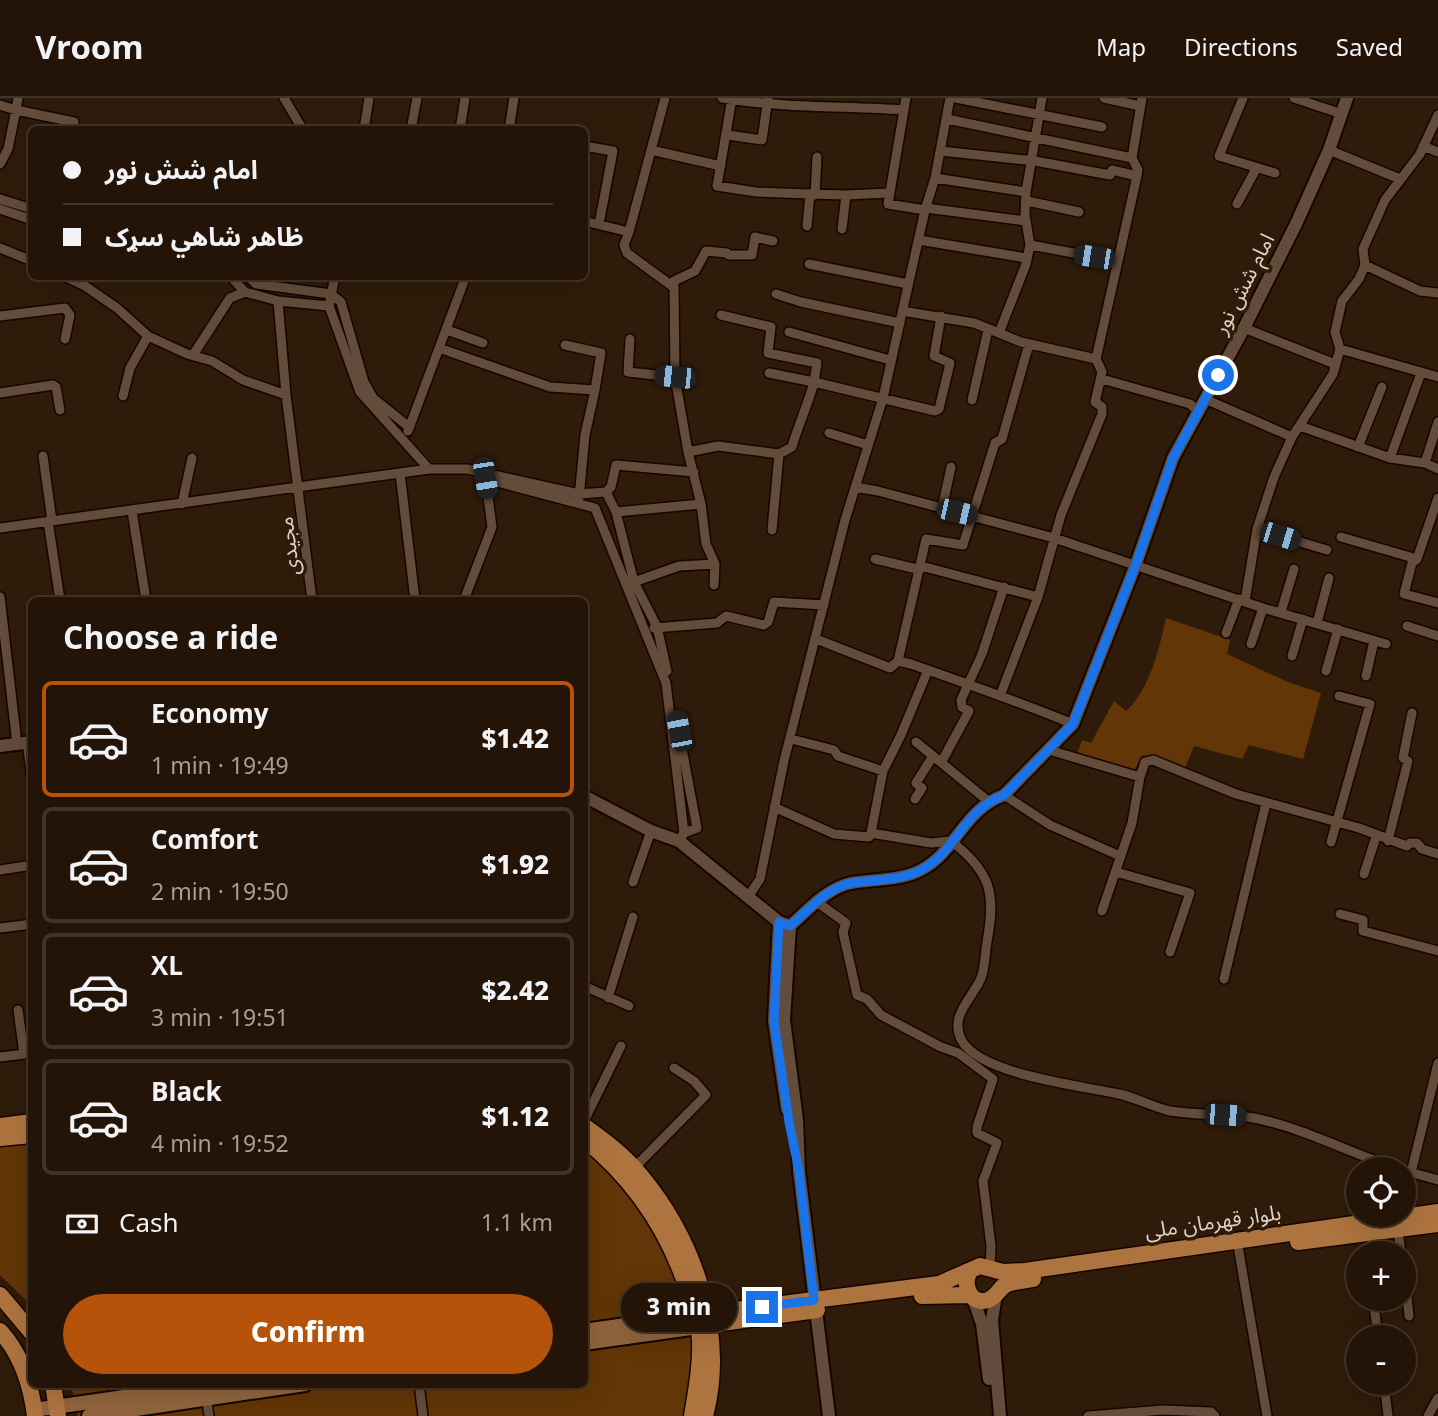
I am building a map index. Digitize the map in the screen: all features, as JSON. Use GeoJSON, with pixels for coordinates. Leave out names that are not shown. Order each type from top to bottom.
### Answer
{"type":"FeatureCollection","features":[{"type":"Feature","properties":{"kind":"highway"},"geometry":{"type":"LineString","coordinates":[[0,1126],[28,1122]]}},
{"type":"Feature","properties":{"kind":"highway"},"geometry":{"type":"LineString","coordinates":[[588,1127],[634,1168],[666,1210],[690,1260],[711,1368],[705,1416]]}},
{"type":"Feature","properties":{"kind":"highway"},"geometry":{"type":"LineString","coordinates":[[0,1138],[28,1135]]}},
{"type":"Feature","properties":{"kind":"highway"},"geometry":{"type":"LineString","coordinates":[[588,1143],[630,1181],[656,1216],[703,1320],[692,1416]]}},
{"type":"Feature","properties":{"kind":"highway","name":"بلوار قهرمان ملی"},"geometry":{"type":"LineString","coordinates":[[997,1294],[1005,1286],[1017,1282],[1438,1212]]}},
{"type":"Feature","properties":{"kind":"highway","name":"بلوار قهرمان ملی"},"geometry":{"type":"LineString","coordinates":[[992,1268],[1025,1271],[1237,1244],[1438,1224]]}},
{"type":"Feature","properties":{"kind":"highway"},"geometry":{"type":"LineString","coordinates":[[703,1320],[939,1284],[980,1266],[992,1268],[1000,1280],[997,1294],[982,1301],[972,1296],[940,1294],[815,1305]]}},
{"type":"Feature","properties":{"kind":"highway"},"geometry":{"type":"LineString","coordinates":[[970,1271],[966,1286],[972,1296]]}},
{"type":"Feature","properties":{"kind":"highway"},"geometry":{"type":"LineString","coordinates":[[0,1295],[28,1328]]}},
{"type":"Feature","properties":{"kind":"highway"},"geometry":{"type":"LineString","coordinates":[[0,1331],[22,1362],[28,1388]]}},
{"type":"Feature","properties":{"kind":"highway"},"geometry":{"type":"LineString","coordinates":[[28,1388],[34,1413]]}},
{"type":"Feature","properties":{"kind":"highway"},"geometry":{"type":"LineString","coordinates":[[54,1388],[58,1412]]}},
{"type":"Feature","properties":{"kind":"main road"},"geometry":{"type":"LineString","coordinates":[[588,1331],[703,1320]]}},
{"type":"Feature","properties":{"kind":"main road"},"geometry":{"type":"LineString","coordinates":[[588,1342],[703,1320]]}},
{"type":"Feature","properties":{"kind":"main road"},"geometry":{"type":"LineString","coordinates":[[34,1413],[241,1388]]}},
{"type":"Feature","properties":{"kind":"main road"},"geometry":{"type":"LineString","coordinates":[[89,1416],[209,1390]]}},
{"type":"Feature","properties":{"kind":"street"},"geometry":{"type":"LineString","coordinates":[[0,164],[8,149],[18,98]]}},
{"type":"Feature","properties":{"kind":"street"},"geometry":{"type":"LineString","coordinates":[[284,98],[301,126]]}},
{"type":"Feature","properties":{"kind":"street"},"geometry":{"type":"LineString","coordinates":[[365,126],[369,98]]}},
{"type":"Feature","properties":{"kind":"street"},"geometry":{"type":"LineString","coordinates":[[412,126],[416,98]]}},
{"type":"Feature","properties":{"kind":"street"},"geometry":{"type":"LineString","coordinates":[[461,126],[465,98]]}},
{"type":"Feature","properties":{"kind":"street"},"geometry":{"type":"LineString","coordinates":[[510,126],[514,98]]}},
{"type":"Feature","properties":{"kind":"street"},"geometry":{"type":"LineString","coordinates":[[665,98],[624,245],[626,253],[672,286]]}},
{"type":"Feature","properties":{"kind":"street"},"geometry":{"type":"LineString","coordinates":[[906,98],[888,204],[1026,222]]}},
{"type":"Feature","properties":{"kind":"street"},"geometry":{"type":"LineString","coordinates":[[748,897],[760,879],[774,807],[824,605],[855,488],[883,398],[925,209],[935,178],[950,98]]}},
{"type":"Feature","properties":{"kind":"street"},"geometry":{"type":"LineString","coordinates":[[956,98],[1102,127]]}},
{"type":"Feature","properties":{"kind":"street"},"geometry":{"type":"LineString","coordinates":[[999,333],[1030,245],[1026,222],[1027,196],[1042,98]]}},
{"type":"Feature","properties":{"kind":"street"},"geometry":{"type":"LineString","coordinates":[[1096,359],[1137,176],[1138,170],[1132,158],[1141,102],[1104,98]]}},
{"type":"Feature","properties":{"kind":"street"},"geometry":{"type":"LineString","coordinates":[[1243,98],[1219,156],[1275,173]]}},
{"type":"Feature","properties":{"kind":"street"},"geometry":{"type":"LineString","coordinates":[[1294,98],[1342,114]]}},
{"type":"Feature","properties":{"kind":"street","name":"امام شش نور"},"geometry":{"type":"LineString","coordinates":[[785,924],[830,891],[849,883],[893,878],[920,870],[940,855],[976,811],[988,801],[1004,795],[1073,724],[1136,564],[1173,458],[1244,328],[1329,149],[1347,98]]}},
{"type":"Feature","properties":{"kind":"street"},"geometry":{"type":"LineString","coordinates":[[888,193],[812,195],[756,192],[717,186],[728,135],[729,99],[904,110]]}},
{"type":"Feature","properties":{"kind":"street"},"geometry":{"type":"LineString","coordinates":[[728,135],[762,140],[767,102]]}},
{"type":"Feature","properties":{"kind":"street"},"geometry":{"type":"LineString","coordinates":[[0,105],[74,122]]}},
{"type":"Feature","properties":{"kind":"street"},"geometry":{"type":"LineString","coordinates":[[1226,633],[1242,600],[1257,530],[1292,438],[1333,374],[1340,349],[1335,332],[1342,301],[1359,279],[1365,265],[1363,249],[1385,200],[1420,154],[1438,115]]}},
{"type":"Feature","properties":{"kind":"street"},"geometry":{"type":"LineString","coordinates":[[947,119],[1132,158]]}},
{"type":"Feature","properties":{"kind":"street"},"geometry":{"type":"LineString","coordinates":[[1423,146],[1438,152]]}},
{"type":"Feature","properties":{"kind":"street"},"geometry":{"type":"LineString","coordinates":[[588,147],[613,150],[599,225]]}},
{"type":"Feature","properties":{"kind":"street"},"geometry":{"type":"LineString","coordinates":[[1329,149],[1400,179]]}},
{"type":"Feature","properties":{"kind":"street"},"geometry":{"type":"LineString","coordinates":[[651,150],[720,166]]}},
{"type":"Feature","properties":{"kind":"street"},"geometry":{"type":"LineString","coordinates":[[941,151],[1032,161],[1110,175],[1112,170],[1137,176]]}},
{"type":"Feature","properties":{"kind":"street"},"geometry":{"type":"LineString","coordinates":[[807,226],[817,157]]}},
{"type":"Feature","properties":{"kind":"street"},"geometry":{"type":"LineString","coordinates":[[1237,204],[1256,169]]}},
{"type":"Feature","properties":{"kind":"street"},"geometry":{"type":"LineString","coordinates":[[935,178],[1027,196],[1079,212]]}},
{"type":"Feature","properties":{"kind":"street"},"geometry":{"type":"LineString","coordinates":[[842,229],[846,195]]}},
{"type":"Feature","properties":{"kind":"street"},"geometry":{"type":"LineString","coordinates":[[0,199],[28,208]]}},
{"type":"Feature","properties":{"kind":"street"},"geometry":{"type":"LineString","coordinates":[[0,209],[28,219]]}},
{"type":"Feature","properties":{"kind":"street"},"geometry":{"type":"LineString","coordinates":[[588,222],[629,232]]}},
{"type":"Feature","properties":{"kind":"street"},"geometry":{"type":"LineString","coordinates":[[713,585],[715,564],[706,544],[701,504],[688,452],[675,377],[675,300],[672,286],[674,281],[695,271],[706,251],[727,253],[729,256],[752,255],[755,237],[773,240]]}},
{"type":"Feature","properties":{"kind":"street"},"geometry":{"type":"LineString","coordinates":[[919,240],[1027,258]]}},
{"type":"Feature","properties":{"kind":"street"},"geometry":{"type":"LineString","coordinates":[[1030,245],[1118,261]]}},
{"type":"Feature","properties":{"kind":"street"},"geometry":{"type":"LineString","coordinates":[[0,248],[28,260]]}},
{"type":"Feature","properties":{"kind":"street"},"geometry":{"type":"LineString","coordinates":[[809,264],[908,285]]}},
{"type":"Feature","properties":{"kind":"street"},"geometry":{"type":"LineString","coordinates":[[1365,265],[1420,291],[1438,293]]}},
{"type":"Feature","properties":{"kind":"street"},"geometry":{"type":"LineString","coordinates":[[72,280],[117,308],[148,336],[212,361],[243,380],[286,396]]}},
{"type":"Feature","properties":{"kind":"street"},"geometry":{"type":"LineString","coordinates":[[234,280],[246,292],[278,301],[329,306]]}},
{"type":"Feature","properties":{"kind":"street"},"geometry":{"type":"LineString","coordinates":[[257,280],[331,294],[341,302],[364,382],[373,398],[409,428]]}},
{"type":"Feature","properties":{"kind":"street"},"geometry":{"type":"LineString","coordinates":[[334,280],[329,306],[360,392],[429,469]]}},
{"type":"Feature","properties":{"kind":"street"},"geometry":{"type":"LineString","coordinates":[[405,440],[465,280]]}},
{"type":"Feature","properties":{"kind":"street"},"geometry":{"type":"LineString","coordinates":[[193,355],[230,298],[246,292]]}},
{"type":"Feature","properties":{"kind":"street"},"geometry":{"type":"LineString","coordinates":[[776,294],[900,323]]}},
{"type":"Feature","properties":{"kind":"street","name":"مجیدی"},"geometry":{"type":"LineString","coordinates":[[278,301],[286,396],[313,597]]}},
{"type":"Feature","properties":{"kind":"street"},"geometry":{"type":"LineString","coordinates":[[0,316],[65,308],[70,315],[65,339]]}},
{"type":"Feature","properties":{"kind":"street"},"geometry":{"type":"LineString","coordinates":[[902,311],[942,316],[1029,344],[1096,359],[1102,367],[1102,379],[1095,398],[1095,402],[1102,407],[1102,414],[1054,538],[1038,597],[1000,696]]}},
{"type":"Feature","properties":{"kind":"street"},"geometry":{"type":"LineString","coordinates":[[688,452],[718,446],[779,454],[792,447],[814,382],[817,363],[768,353],[771,327],[721,316]]}},
{"type":"Feature","properties":{"kind":"street"},"geometry":{"type":"LineString","coordinates":[[769,373],[935,411],[939,408],[950,363],[934,356],[942,316]]}},
{"type":"Feature","properties":{"kind":"street"},"geometry":{"type":"LineString","coordinates":[[1244,328],[1335,364]]}},
{"type":"Feature","properties":{"kind":"street"},"geometry":{"type":"LineString","coordinates":[[447,330],[483,343]]}},
{"type":"Feature","properties":{"kind":"street"},"geometry":{"type":"LineString","coordinates":[[972,400],[988,330]]}},
{"type":"Feature","properties":{"kind":"street"},"geometry":{"type":"LineString","coordinates":[[789,332],[890,360]]}},
{"type":"Feature","properties":{"kind":"street"},"geometry":{"type":"LineString","coordinates":[[123,396],[130,368],[148,336]]}},
{"type":"Feature","properties":{"kind":"street"},"geometry":{"type":"LineString","coordinates":[[630,339],[628,372],[675,377]]}},
{"type":"Feature","properties":{"kind":"street"},"geometry":{"type":"LineString","coordinates":[[816,639],[890,668],[898,661],[917,569],[926,540],[963,545],[995,443],[1002,439],[1029,344]]}},
{"type":"Feature","properties":{"kind":"street"},"geometry":{"type":"LineString","coordinates":[[565,345],[601,353],[585,435],[579,498]]}},
{"type":"Feature","properties":{"kind":"street"},"geometry":{"type":"LineString","coordinates":[[439,348],[550,387],[595,390]]}},
{"type":"Feature","properties":{"kind":"street"},"geometry":{"type":"LineString","coordinates":[[1340,349],[1438,377]]}},
{"type":"Feature","properties":{"kind":"street"},"geometry":{"type":"LineString","coordinates":[[1390,458],[1421,373]]}},
{"type":"Feature","properties":{"kind":"street"},"geometry":{"type":"LineString","coordinates":[[1102,379],[1191,404],[1198,411]]}},
{"type":"Feature","properties":{"kind":"street"},"geometry":{"type":"LineString","coordinates":[[0,393],[53,385],[56,387],[60,410]]}},
{"type":"Feature","properties":{"kind":"street"},"geometry":{"type":"LineString","coordinates":[[1359,447],[1382,387]]}},
{"type":"Feature","properties":{"kind":"street"},"geometry":{"type":"LineString","coordinates":[[1205,399],[1292,438]]}},
{"type":"Feature","properties":{"kind":"street"},"geometry":{"type":"LineString","coordinates":[[1425,463],[1438,422]]}},
{"type":"Feature","properties":{"kind":"street"},"geometry":{"type":"LineString","coordinates":[[1300,426],[1390,458],[1425,463],[1438,469]]}},
{"type":"Feature","properties":{"kind":"street"},"geometry":{"type":"LineString","coordinates":[[829,433],[868,445]]}},
{"type":"Feature","properties":{"kind":"street"},"geometry":{"type":"LineString","coordinates":[[772,530],[779,454]]}},
{"type":"Feature","properties":{"kind":"street"},"geometry":{"type":"LineString","coordinates":[[43,456],[60,597]]}},
{"type":"Feature","properties":{"kind":"street"},"geometry":{"type":"LineString","coordinates":[[182,503],[192,458]]}},
{"type":"Feature","properties":{"kind":"street"},"geometry":{"type":"LineString","coordinates":[[579,498],[606,492],[611,487],[616,465],[694,472]]}},
{"type":"Feature","properties":{"kind":"street"},"geometry":{"type":"LineString","coordinates":[[942,509],[951,467]]}},
{"type":"Feature","properties":{"kind":"street"},"geometry":{"type":"LineString","coordinates":[[0,528],[429,469],[472,468],[485,476]]}},
{"type":"Feature","properties":{"kind":"street"},"geometry":{"type":"LineString","coordinates":[[447,469],[556,487],[595,508],[666,683],[682,836]]}},
{"type":"Feature","properties":{"kind":"street"},"geometry":{"type":"LineString","coordinates":[[400,473],[415,597]]}},
{"type":"Feature","properties":{"kind":"street"},"geometry":{"type":"LineString","coordinates":[[465,597],[492,527],[485,476]]}},
{"type":"Feature","properties":{"kind":"street"},"geometry":{"type":"LineString","coordinates":[[855,488],[878,491],[1054,538],[1263,608],[1386,644]]}},
{"type":"Feature","properties":{"kind":"street"},"geometry":{"type":"LineString","coordinates":[[606,492],[616,512],[634,582],[657,627],[697,828],[682,836]]}},
{"type":"Feature","properties":{"kind":"street"},"geometry":{"type":"LineString","coordinates":[[1438,498],[1417,559],[1412,563],[1404,594],[1438,603]]}},
{"type":"Feature","properties":{"kind":"street"},"geometry":{"type":"LineString","coordinates":[[616,512],[701,504]]}},
{"type":"Feature","properties":{"kind":"street"},"geometry":{"type":"LineString","coordinates":[[132,510],[146,597]]}},
{"type":"Feature","properties":{"kind":"street"},"geometry":{"type":"LineString","coordinates":[[1257,530],[1327,550]]}},
{"type":"Feature","properties":{"kind":"street"},"geometry":{"type":"LineString","coordinates":[[1341,537],[1417,559]]}},
{"type":"Feature","properties":{"kind":"street"},"geometry":{"type":"LineString","coordinates":[[875,559],[917,569],[921,566],[1038,597]]}},
{"type":"Feature","properties":{"kind":"street"},"geometry":{"type":"LineString","coordinates":[[634,582],[679,566],[715,564]]}},
{"type":"Feature","properties":{"kind":"street"},"geometry":{"type":"LineString","coordinates":[[1281,612],[1294,569]]}},
{"type":"Feature","properties":{"kind":"street"},"geometry":{"type":"LineString","coordinates":[[1317,623],[1329,578]]}},
{"type":"Feature","properties":{"kind":"street"},"geometry":{"type":"LineString","coordinates":[[915,799],[922,788],[916,783],[937,759],[969,711],[962,707],[961,700],[982,654],[1004,587]]}},
{"type":"Feature","properties":{"kind":"street"},"geometry":{"type":"LineString","coordinates":[[0,597],[25,743],[0,746]]}},
{"type":"Feature","properties":{"kind":"street"},"geometry":{"type":"LineString","coordinates":[[646,629],[717,623],[726,616],[764,625],[768,622],[774,602],[824,605]]}},
{"type":"Feature","properties":{"kind":"street"},"geometry":{"type":"LineString","coordinates":[[1251,644],[1263,608]]}},
{"type":"Feature","properties":{"kind":"street"},"geometry":{"type":"LineString","coordinates":[[1292,656],[1303,619]]}},
{"type":"Feature","properties":{"kind":"street"},"geometry":{"type":"LineString","coordinates":[[1407,626],[1438,636]]}},
{"type":"Feature","properties":{"kind":"street"},"geometry":{"type":"LineString","coordinates":[[1326,671],[1338,629]]}},
{"type":"Feature","properties":{"kind":"street"},"geometry":{"type":"LineString","coordinates":[[1366,676],[1374,641]]}},
{"type":"Feature","properties":{"kind":"street"},"geometry":{"type":"LineString","coordinates":[[898,661],[1073,724]]}},
{"type":"Feature","properties":{"kind":"street"},"geometry":{"type":"LineString","coordinates":[[774,807],[834,834],[869,837],[876,792],[883,771],[928,670]]}},
{"type":"Feature","properties":{"kind":"street"},"geometry":{"type":"LineString","coordinates":[[1331,842],[1370,704],[1339,696]]}},
{"type":"Feature","properties":{"kind":"street"},"geometry":{"type":"LineString","coordinates":[[1388,841],[1408,761],[1403,758],[1412,713]]}},
{"type":"Feature","properties":{"kind":"street"},"geometry":{"type":"LineString","coordinates":[[791,739],[834,750],[838,756],[883,771]]}},
{"type":"Feature","properties":{"kind":"street"},"geometry":{"type":"LineString","coordinates":[[916,742],[988,801]]}},
{"type":"Feature","properties":{"kind":"street"},"geometry":{"type":"LineString","coordinates":[[1049,750],[1140,777]]}},
{"type":"Feature","properties":{"kind":"street"},"geometry":{"type":"LineString","coordinates":[[1102,911],[1132,823],[1145,762],[1153,760],[1236,794],[1337,822],[1388,841],[1407,846],[1417,843],[1422,849],[1438,854]]}},
{"type":"Feature","properties":{"kind":"street"},"geometry":{"type":"LineString","coordinates":[[1004,795],[1050,825],[1120,856]]}},
{"type":"Feature","properties":{"kind":"street"},"geometry":{"type":"LineString","coordinates":[[588,798],[651,831],[682,836],[748,897],[785,924],[774,1021],[799,1171],[830,1416]]}},
{"type":"Feature","properties":{"kind":"street"},"geometry":{"type":"LineString","coordinates":[[1224,978],[1265,803]]}},
{"type":"Feature","properties":{"kind":"street"},"geometry":{"type":"LineString","coordinates":[[633,882],[651,831]]}},
{"type":"Feature","properties":{"kind":"street"},"geometry":{"type":"LineString","coordinates":[[871,833],[931,844],[951,841],[971,857],[985,878],[993,909],[981,978],[963,1005],[958,1022],[960,1038],[969,1050],[1042,1081],[1121,1095],[1169,1110],[1261,1120],[1321,1138],[1369,1157]]}},
{"type":"Feature","properties":{"kind":"street"},"geometry":{"type":"LineString","coordinates":[[1364,874],[1376,837]]}},
{"type":"Feature","properties":{"kind":"street"},"geometry":{"type":"LineString","coordinates":[[0,870],[28,866]]}},
{"type":"Feature","properties":{"kind":"street"},"geometry":{"type":"LineString","coordinates":[[1116,872],[1190,893],[1170,952]]}},
{"type":"Feature","properties":{"kind":"street"},"geometry":{"type":"LineString","coordinates":[[817,902],[846,923],[843,932],[857,995],[867,999],[881,1015],[941,1047],[958,1053],[993,1079]]}},
{"type":"Feature","properties":{"kind":"street"},"geometry":{"type":"LineString","coordinates":[[1340,914],[1364,920],[1363,931],[1438,951]]}},
{"type":"Feature","properties":{"kind":"street"},"geometry":{"type":"LineString","coordinates":[[608,998],[633,917]]}},
{"type":"Feature","properties":{"kind":"street"},"geometry":{"type":"LineString","coordinates":[[0,928],[28,924]]}},
{"type":"Feature","properties":{"kind":"street"},"geometry":{"type":"LineString","coordinates":[[588,988],[629,1006]]}},
{"type":"Feature","properties":{"kind":"street"},"geometry":{"type":"LineString","coordinates":[[0,1057],[28,1053],[18,1010]]}},
{"type":"Feature","properties":{"kind":"street"},"geometry":{"type":"LineString","coordinates":[[588,1116],[621,1046]]}},
{"type":"Feature","properties":{"kind":"street"},"geometry":{"type":"LineString","coordinates":[[1408,1157],[1438,1063]]}},
{"type":"Feature","properties":{"kind":"street"},"geometry":{"type":"LineString","coordinates":[[992,1268],[983,1174],[997,1143],[977,1133],[977,1127],[998,1064]]}},
{"type":"Feature","properties":{"kind":"street"},"geometry":{"type":"LineString","coordinates":[[634,1168],[706,1095],[694,1081],[674,1068]]}},
{"type":"Feature","properties":{"kind":"street"},"geometry":{"type":"LineString","coordinates":[[1416,1174],[1438,1180]]}},
{"type":"Feature","properties":{"kind":"street"},"geometry":{"type":"LineString","coordinates":[[1398,1230],[1399,1241]]}},
{"type":"Feature","properties":{"kind":"street"},"geometry":{"type":"LineString","coordinates":[[1237,1244],[1267,1416]]}},
{"type":"Feature","properties":{"kind":"street"},"geometry":{"type":"LineString","coordinates":[[997,1294],[992,1321],[1000,1416]]}},
{"type":"Feature","properties":{"kind":"street"},"geometry":{"type":"LineString","coordinates":[[972,1296],[982,1324],[995,1416]]}},
{"type":"Feature","properties":{"kind":"street"},"geometry":{"type":"LineString","coordinates":[[1408,1311],[1409,1316]]}},
{"type":"Feature","properties":{"kind":"street"},"geometry":{"type":"LineString","coordinates":[[420,1388],[423,1416]]}},
{"type":"Feature","properties":{"kind":"street"},"geometry":{"type":"LineString","coordinates":[[209,1390],[209,1416]]}},
{"type":"Feature","properties":{"kind":"street"},"geometry":{"type":"LineString","coordinates":[[1386,1395],[1388,1416]]}},
{"type":"Feature","properties":{"kind":"street"},"geometry":{"type":"LineString","coordinates":[[1428,1416],[1438,1398]]}},
{"type":"Feature","properties":{"kind":"street"},"geometry":{"type":"LineString","coordinates":[[1087,1416],[1163,1410],[1212,1415]]}},
{"type":"Feature","properties":{"kind":"shaded area"},"geometry":{"type":"Polygon","coordinates":[[[1166,618],[1230,640],[1227,654],[1288,682],[1321,693],[1303,759],[1249,745],[1242,759],[1194,746],[1185,768],[1142,755],[1134,771],[1077,754],[1082,740],[1091,743],[1114,701],[1126,711],[1141,692],[1152,668],[1166,618]]]}},
{"type":"Feature","properties":{"kind":"shaded area"},"geometry":{"type":"Polygon","coordinates":[[[28,1140],[28,1302],[0,1275],[0,1144],[28,1140]]]}},
{"type":"Feature","properties":{"kind":"shaded area"},"geometry":{"type":"Polygon","coordinates":[[[588,1145],[630,1184],[676,1272],[694,1334],[694,1372],[686,1416],[78,1416],[72,1388],[588,1388],[588,1145]]]}},
{"type":"Feature","properties":{"kind":"route"},"geometry":{"type":"LineString","coordinates":[[762,1307],[814,1300],[799,1171],[774,1021],[779,922],[790,926],[830,891],[849,883],[893,878],[920,870],[940,855],[976,811],[988,801],[1004,795],[1073,724],[1088,693],[1173,458],[1218,375]]}}]}
